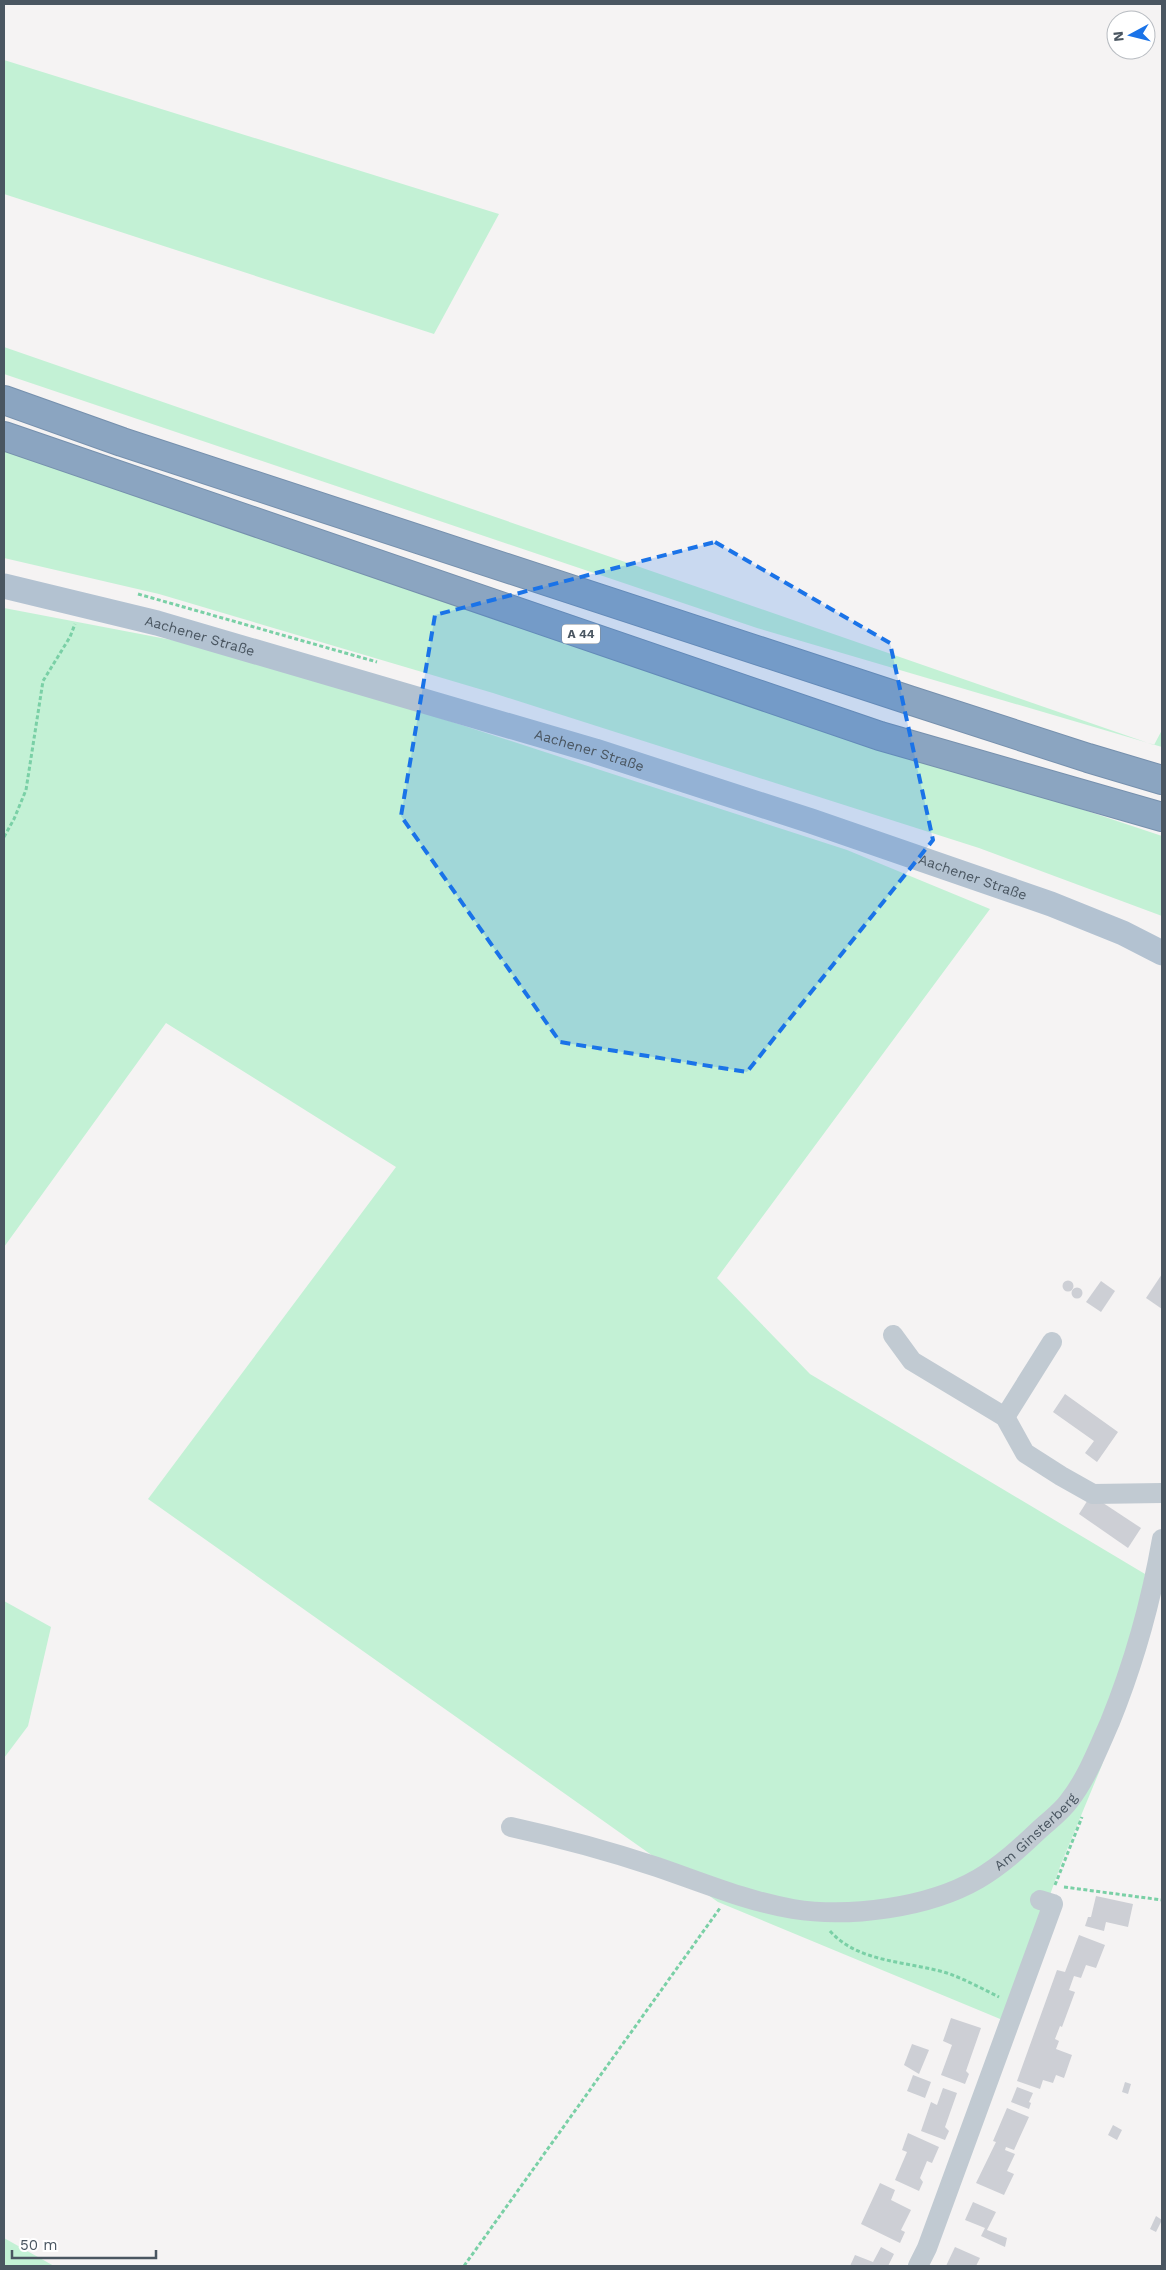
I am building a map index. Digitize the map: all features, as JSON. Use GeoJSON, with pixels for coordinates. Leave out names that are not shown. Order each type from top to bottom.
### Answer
{"type":"FeatureCollection","features":[{"type":"Feature","properties":{"kind":"highway"},"geometry":{"type":"LineString","coordinates":[[4,400],[131,446],[1162,780]]}},
{"type":"Feature","properties":{"kind":"highway","name":"A 44"},"geometry":{"type":"LineString","coordinates":[[4,436],[880,736],[1162,817]]}},
{"type":"Feature","properties":{"kind":"main road","name":"Aachener Straße"},"geometry":{"type":"LineString","coordinates":[[4,586],[166,626],[604,754],[811,821],[1051,904],[1123,934],[1162,953]]}},
{"type":"Feature","properties":{"kind":"street"},"geometry":{"type":"LineString","coordinates":[[893,1335],[912,1361],[1005,1418],[1025,1454],[1093,1494],[1162,1494]]}},
{"type":"Feature","properties":{"kind":"street"},"geometry":{"type":"LineString","coordinates":[[1005,1418],[1052,1342]]}},
{"type":"Feature","properties":{"kind":"street","name":"Am Ginsterberg"},"geometry":{"type":"LineString","coordinates":[[511,1827],[598,1847],[771,1904],[818,1912],[867,1911],[943,1895],[978,1879],[1014,1854],[1068,1803],[1080,1785],[1097,1753],[1127,1678],[1154,1582],[1162,1539]]}},
{"type":"Feature","properties":{"kind":"street"},"geometry":{"type":"LineString","coordinates":[[918,2266],[927,2248],[1053,1904],[1040,1900]]}},
{"type":"Feature","properties":{"kind":"path"},"geometry":{"type":"LineString","coordinates":[[4,837],[14,820],[26,790],[43,681],[70,637],[81,604]]}},
{"type":"Feature","properties":{"kind":"path"},"geometry":{"type":"LineString","coordinates":[[1040,1900],[1057,1883],[1087,1805],[1086,1791],[1080,1785]]}},
{"type":"Feature","properties":{"kind":"path"},"geometry":{"type":"LineString","coordinates":[[1040,1900],[1061,1887],[1162,1900]]}},
{"type":"Feature","properties":{"kind":"path"},"geometry":{"type":"LineString","coordinates":[[464,2266],[699,1937],[734,1893]]}},
{"type":"Feature","properties":{"kind":"path"},"geometry":{"type":"LineString","coordinates":[[818,1912],[830,1932],[844,1946],[885,1960],[950,1974],[1017,2006]]}},
{"type":"Feature","properties":{"kind":"highlighted area"},"geometry":{"type":"Polygon","coordinates":[[[715,542],[890,643],[933,840],[747,1072],[560,1042],[401,816],[435,615],[715,542]]]}},
{"type":"Feature","properties":{"kind":"green space"},"geometry":{"type":"Polygon","coordinates":[[[4,60],[499,214],[434,334],[4,194],[4,60]]]}},
{"type":"Feature","properties":{"kind":"green space"},"geometry":{"type":"Polygon","coordinates":[[[4,347],[1147,743],[757,628],[4,374],[4,347]]]}},
{"type":"Feature","properties":{"kind":"green space"},"geometry":{"type":"Polygon","coordinates":[[[4,450],[1162,836],[1162,916],[979,848],[493,693],[159,594],[4,558],[4,450]]]}},
{"type":"Feature","properties":{"kind":"green space"},"geometry":{"type":"Polygon","coordinates":[[[4,608],[177,641],[335,684],[847,850],[990,909],[717,1278],[810,1374],[1145,1574],[1129,1682],[1102,1765],[1061,1864],[1005,2021],[718,1902],[148,1499],[396,1167],[166,1023],[4,1247],[4,608]]]}},
{"type":"Feature","properties":{"kind":"green space"},"geometry":{"type":"Polygon","coordinates":[[[1162,730],[1162,747],[1154,745],[1162,730]]]}},
{"type":"Feature","properties":{"kind":"green space"},"geometry":{"type":"Polygon","coordinates":[[[4,1601],[51,1627],[28,1726],[4,1758],[4,1601]]]}},
{"type":"Feature","properties":{"kind":"green space"},"geometry":{"type":"Polygon","coordinates":[[[4,2238],[54,2266],[4,2266],[4,2238]]]}},
{"type":"Feature","properties":{"kind":"building"},"geometry":{"type":"Polygon","coordinates":[[[1162,1274],[1162,1309],[1146,1298],[1162,1274]]]}},
{"type":"Feature","properties":{"kind":"building"},"geometry":{"type":"Polygon","coordinates":[[[1066,1281],[1070,1281],[1073,1286],[1072,1290],[1066,1291],[1063,1288],[1063,1284],[1066,1281]]]}},
{"type":"Feature","properties":{"kind":"building"},"geometry":{"type":"Polygon","coordinates":[[[1101,1281],[1115,1291],[1101,1312],[1086,1302],[1101,1281]]]}},
{"type":"Feature","properties":{"kind":"building"},"geometry":{"type":"Polygon","coordinates":[[[1075,1288],[1079,1288],[1082,1293],[1081,1297],[1075,1298],[1072,1295],[1072,1291],[1075,1288]]]}},
{"type":"Feature","properties":{"kind":"building"},"geometry":{"type":"Polygon","coordinates":[[[1065,1394],[1118,1432],[1097,1462],[1085,1453],[1094,1441],[1053,1412],[1065,1394]]]}},
{"type":"Feature","properties":{"kind":"building"},"geometry":{"type":"Polygon","coordinates":[[[1091,1495],[1141,1528],[1128,1548],[1079,1514],[1091,1495]]]}},
{"type":"Feature","properties":{"kind":"building"},"geometry":{"type":"Polygon","coordinates":[[[1096,1896],[1133,1904],[1128,1927],[1106,1922],[1104,1931],[1085,1926],[1088,1917],[1091,1917],[1096,1896]]]}},
{"type":"Feature","properties":{"kind":"building"},"geometry":{"type":"Polygon","coordinates":[[[1079,1935],[1105,1945],[1096,1968],[1086,1965],[1081,1978],[1074,1976],[1069,1990],[1075,1992],[1062,2027],[1060,2026],[1055,2039],[1059,2041],[1056,2049],[1072,2055],[1064,2078],[1056,2075],[1053,2083],[1043,2080],[1040,2089],[1017,2081],[1057,1970],[1065,1972],[1079,1935]]]}},
{"type":"Feature","properties":{"kind":"building"},"geometry":{"type":"Polygon","coordinates":[[[951,2018],[981,2028],[966,2071],[969,2074],[965,2084],[941,2075],[952,2045],[943,2041],[951,2018]]]}},
{"type":"Feature","properties":{"kind":"building"},"geometry":{"type":"Polygon","coordinates":[[[912,2044],[929,2050],[919,2074],[904,2065],[912,2044]]]}},
{"type":"Feature","properties":{"kind":"building"},"geometry":{"type":"Polygon","coordinates":[[[913,2075],[931,2082],[925,2098],[907,2091],[913,2075]]]}},
{"type":"Feature","properties":{"kind":"building"},"geometry":{"type":"Polygon","coordinates":[[[1125,2082],[1131,2084],[1128,2094],[1122,2092],[1125,2082]]]}},
{"type":"Feature","properties":{"kind":"building"},"geometry":{"type":"Polygon","coordinates":[[[1017,2087],[1033,2093],[1029,2102],[1031,2103],[1029,2109],[1011,2102],[1017,2087]]]}},
{"type":"Feature","properties":{"kind":"building"},"geometry":{"type":"Polygon","coordinates":[[[943,2088],[957,2093],[945,2127],[949,2131],[945,2140],[921,2131],[931,2102],[937,2105],[943,2088]]]}},
{"type":"Feature","properties":{"kind":"building"},"geometry":{"type":"Polygon","coordinates":[[[1007,2108],[1029,2117],[1014,2150],[1006,2147],[1005,2150],[1015,2154],[1007,2171],[1014,2174],[1004,2195],[976,2183],[996,2142],[993,2141],[1007,2108]]]}},
{"type":"Feature","properties":{"kind":"building"},"geometry":{"type":"Polygon","coordinates":[[[1113,2125],[1122,2130],[1117,2140],[1108,2135],[1113,2125]]]}},
{"type":"Feature","properties":{"kind":"building"},"geometry":{"type":"Polygon","coordinates":[[[908,2133],[939,2147],[932,2163],[927,2161],[920,2178],[923,2182],[919,2191],[895,2180],[907,2152],[902,2150],[908,2133]]]}},
{"type":"Feature","properties":{"kind":"building"},"geometry":{"type":"Polygon","coordinates":[[[880,2183],[895,2190],[891,2200],[911,2210],[901,2230],[905,2232],[900,2243],[861,2224],[880,2183]]]}},
{"type":"Feature","properties":{"kind":"building"},"geometry":{"type":"Polygon","coordinates":[[[973,2202],[996,2212],[987,2230],[1007,2238],[1005,2247],[981,2236],[985,2228],[965,2220],[973,2202]]]}},
{"type":"Feature","properties":{"kind":"building"},"geometry":{"type":"Polygon","coordinates":[[[1156,2216],[1162,2220],[1156,2232],[1150,2229],[1156,2216]]]}},
{"type":"Feature","properties":{"kind":"building"},"geometry":{"type":"Polygon","coordinates":[[[881,2247],[894,2254],[888,2266],[850,2266],[855,2255],[873,2262],[881,2247]]]}},
{"type":"Feature","properties":{"kind":"building"},"geometry":{"type":"Polygon","coordinates":[[[955,2247],[980,2258],[976,2266],[946,2266],[955,2247]]]}}]}
